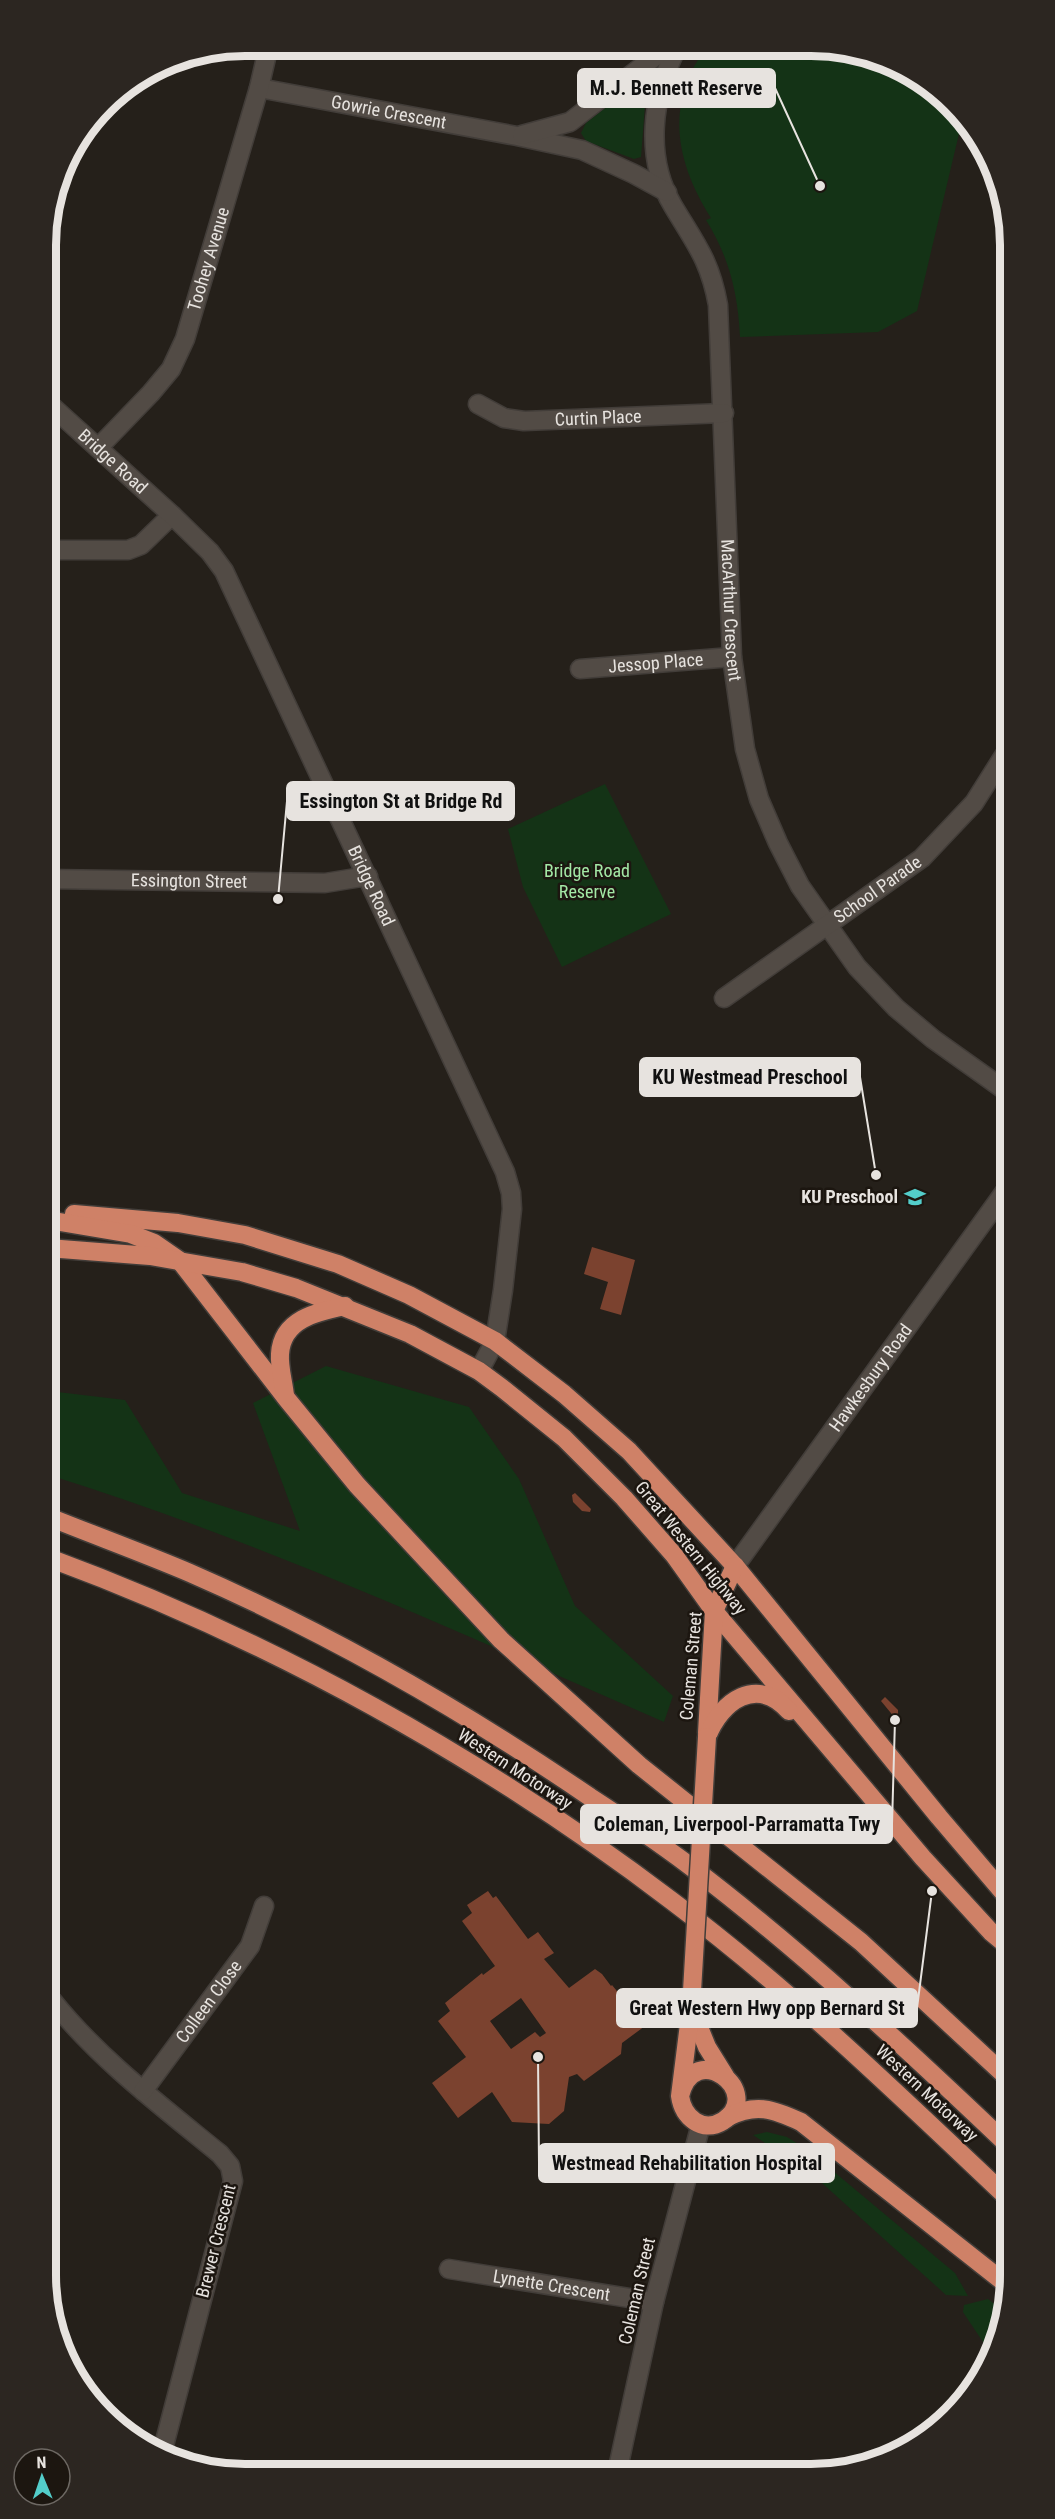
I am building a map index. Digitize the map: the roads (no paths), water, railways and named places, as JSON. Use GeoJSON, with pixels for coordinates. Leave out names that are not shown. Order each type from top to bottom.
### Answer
{"type":"FeatureCollection","features":[{"type":"Feature","properties":{"kind":"highway","name":"Great Western Highway"},"geometry":{"type":"LineString","coordinates":[[56,1213],[101,1215],[178,1223],[245,1235],[273,1243],[376,1279],[495,1341],[564,1394],[629,1451],[735,1566],[999,1888]]}},
{"type":"Feature","properties":{"kind":"highway"},"geometry":{"type":"LineString","coordinates":[[56,1221],[131,1234],[154,1243],[180,1261],[285,1398],[357,1485],[425,1561],[509,1648],[639,1765],[861,1942],[999,2070]]}},
{"type":"Feature","properties":{"kind":"highway","name":"Great Western Highway"},"geometry":{"type":"LineString","coordinates":[[56,1248],[119,1252],[246,1273],[345,1306],[410,1334],[479,1371],[564,1438],[596,1468],[674,1555],[714,1611],[943,1881],[999,1937]]}},
{"type":"Feature","properties":{"kind":"highway"},"geometry":{"type":"LineString","coordinates":[[285,1398],[280,1353],[285,1336],[294,1323],[314,1312],[345,1306]]}},
{"type":"Feature","properties":{"kind":"highway","name":"Western Motorway"},"geometry":{"type":"LineString","coordinates":[[56,1520],[192,1574],[341,1647],[458,1711],[566,1780],[690,1866],[788,1944],[999,2137]]}},
{"type":"Feature","properties":{"kind":"highway","name":"Western Motorway"},"geometry":{"type":"LineString","coordinates":[[56,1561],[140,1593],[309,1673],[429,1739],[532,1803],[662,1894],[722,1940],[877,2074],[999,2190]]}},
{"type":"Feature","properties":{"kind":"highway","name":"Coleman Street"},"geometry":{"type":"LineString","coordinates":[[680,2096],[692,2008],[714,1611],[735,1566]]}},
{"type":"Feature","properties":{"kind":"highway","name":"Coleman Street"},"geometry":{"type":"LineString","coordinates":[[707,1737],[712,1724],[729,1705],[744,1695],[758,1693],[776,1698],[810,1738],[838,1756]]}},
{"type":"Feature","properties":{"kind":"highway","name":"Coleman Street"},"geometry":{"type":"LineString","coordinates":[[692,2008],[707,2047],[725,2076]]}},
{"type":"Feature","properties":{"kind":"highway"},"geometry":{"type":"LineString","coordinates":[[728,2117],[733,2109],[735,2091],[725,2076],[711,2070],[695,2073],[688,2079],[680,2096],[686,2114],[701,2124],[720,2123],[744,2109],[781,2112],[801,2122],[999,2278]]}},
{"type":"Feature","properties":{"kind":"street","name":"Toohey Avenue"},"geometry":{"type":"LineString","coordinates":[[98,448],[171,369],[185,339],[266,56]]}},
{"type":"Feature","properties":{"kind":"street","name":"Gowrie Crescent"},"geometry":{"type":"LineString","coordinates":[[517,136],[570,122],[656,56]]}},
{"type":"Feature","properties":{"kind":"street","name":"MacArthur Crescent"},"geometry":{"type":"LineString","coordinates":[[673,56],[662,80],[655,123],[656,149],[667,192],[700,248],[715,289],[720,320],[732,657],[745,749],[759,799],[800,886],[856,966],[896,1008],[933,1039],[1000,1086]]}},
{"type":"Feature","properties":{"kind":"street","name":"Gowrie Crescent"},"geometry":{"type":"LineString","coordinates":[[259,88],[517,136],[590,153],[667,192]]}},
{"type":"Feature","properties":{"kind":"street","name":"Curtin Place"},"geometry":{"type":"LineString","coordinates":[[478,404],[504,417],[525,421],[724,413]]}},
{"type":"Feature","properties":{"kind":"street","name":"Bridge Road"},"geometry":{"type":"LineString","coordinates":[[56,410],[172,515],[210,552],[224,571],[509,1182],[512,1209],[495,1341],[479,1371]]}},
{"type":"Feature","properties":{"kind":"street"},"geometry":{"type":"LineString","coordinates":[[56,550],[128,550],[141,545],[172,515]]}},
{"type":"Feature","properties":{"kind":"street","name":"Jessop Place"},"geometry":{"type":"LineString","coordinates":[[580,669],[732,657]]}},
{"type":"Feature","properties":{"kind":"street","name":"School Parade"},"geometry":{"type":"LineString","coordinates":[[724,998],[905,871],[936,845],[974,803],[1000,762]]}},
{"type":"Feature","properties":{"kind":"street","name":"Essington Street"},"geometry":{"type":"LineString","coordinates":[[56,879],[325,883],[368,876]]}},
{"type":"Feature","properties":{"kind":"street","name":"Hawkesbury Road"},"geometry":{"type":"LineString","coordinates":[[735,1566],[1000,1199]]}},
{"type":"Feature","properties":{"kind":"street","name":"Colleen Close"},"geometry":{"type":"LineString","coordinates":[[143,2091],[250,1946],[264,1906]]}},
{"type":"Feature","properties":{"kind":"street","name":"Brewer Crescent"},"geometry":{"type":"LineString","coordinates":[[56,2005],[106,2060],[220,2154],[230,2166],[233,2181],[164,2445]]}},
{"type":"Feature","properties":{"kind":"street","name":"Coleman Street"},"geometry":{"type":"LineString","coordinates":[[619,2464],[654,2302],[701,2124]]}},
{"type":"Feature","properties":{"kind":"street","name":"Lynette Crescent"},"geometry":{"type":"LineString","coordinates":[[449,2270],[654,2302]]}},
{"type":"Feature","properties":{"kind":"place","name":"M.J. Bennett Reserve"},"geometry":{"type":"Point","coordinates":[820,186]}},
{"type":"Feature","properties":{"kind":"place","name":"Essington St at Bridge Rd"},"geometry":{"type":"Point","coordinates":[278,899]}},
{"type":"Feature","properties":{"kind":"place","name":"KU Westmead Preschool"},"geometry":{"type":"Point","coordinates":[876,1175]}},
{"type":"Feature","properties":{"kind":"place","name":"KU Preschool"},"geometry":{"type":"Point","coordinates":[915,1197]}},
{"type":"Feature","properties":{"kind":"place","name":"Coleman, Liverpool-Parramatta Twy"},"geometry":{"type":"Point","coordinates":[895,1720]}},
{"type":"Feature","properties":{"kind":"place","name":"Great Western Hwy opp Bernard St"},"geometry":{"type":"Point","coordinates":[932,1891]}},
{"type":"Feature","properties":{"kind":"place","name":"Westmead Rehabilitation Hospital"},"geometry":{"type":"Point","coordinates":[538,2057]}},
{"type":"Feature","properties":{"kind":"park label","name":"Bridge Road Reserve"},"geometry":{"type":"Point","coordinates":[587,881]}}]}
